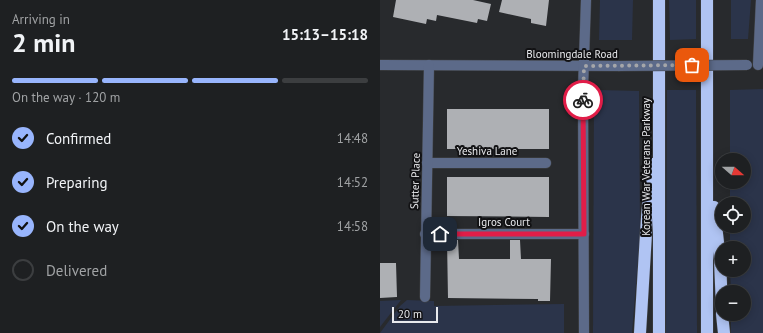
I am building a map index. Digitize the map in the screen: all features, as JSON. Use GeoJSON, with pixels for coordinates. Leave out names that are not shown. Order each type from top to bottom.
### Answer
{"type":"FeatureCollection","features":[{"type":"Feature","properties":{"kind":"highway","name":"Korean War Veterans Parkway"},"geometry":{"type":"LineString","coordinates":[[659,0],[659,333]]}},
{"type":"Feature","properties":{"kind":"highway"},"geometry":{"type":"LineString","coordinates":[[707,0],[707,333]]}},
{"type":"Feature","properties":{"kind":"highway"},"geometry":{"type":"LineString","coordinates":[[640,333],[647,217],[659,99]]}},
{"type":"Feature","properties":{"kind":"highway"},"geometry":{"type":"LineString","coordinates":[[707,147],[720,260],[721,285]]}},
{"type":"Feature","properties":{"kind":"highway"},"geometry":{"type":"LineString","coordinates":[[723,321],[724,333]]}},
{"type":"Feature","properties":{"kind":"street"},"geometry":{"type":"LineString","coordinates":[[584,333],[584,66],[586,0]]}},
{"type":"Feature","properties":{"kind":"street"},"geometry":{"type":"LineString","coordinates":[[761,0],[761,65]]}},
{"type":"Feature","properties":{"kind":"street","name":"Bloomingdale Road"},"geometry":{"type":"LineString","coordinates":[[380,65],[761,65]]}},
{"type":"Feature","properties":{"kind":"street","name":"Sutter Place"},"geometry":{"type":"LineString","coordinates":[[424,297],[429,65]]}},
{"type":"Feature","properties":{"kind":"street","name":"Yeshiva Lane"},"geometry":{"type":"LineString","coordinates":[[427,163],[546,163]]}},
{"type":"Feature","properties":{"kind":"street","name":"Igros Court"},"geometry":{"type":"LineString","coordinates":[[425,234],[584,234]]}},
{"type":"Feature","properties":{"kind":"shaded area"},"geometry":{"type":"Polygon","coordinates":[[[600,0],[633,0],[632,40],[599,40],[600,0]]]}},
{"type":"Feature","properties":{"kind":"shaded area"},"geometry":{"type":"Polygon","coordinates":[[[669,0],[696,0],[696,39],[670,40],[669,0]]]}},
{"type":"Feature","properties":{"kind":"shaded area"},"geometry":{"type":"Polygon","coordinates":[[[731,0],[751,0],[748,39],[731,39],[731,0]]]}},
{"type":"Feature","properties":{"kind":"shaded area"},"geometry":{"type":"Polygon","coordinates":[[[763,89],[763,333],[731,333],[731,321],[751,321],[751,285],[731,285],[730,277],[751,277],[751,241],[730,241],[730,233],[751,233],[751,197],[730,197],[730,189],[751,189],[751,153],[730,153],[730,90],[763,89]]]}},
{"type":"Feature","properties":{"kind":"shaded area"},"geometry":{"type":"Polygon","coordinates":[[[598,90],[639,91],[640,234],[632,333],[593,333],[594,95],[598,90]]]}},
{"type":"Feature","properties":{"kind":"shaded area"},"geometry":{"type":"Polygon","coordinates":[[[667,90],[696,90],[697,333],[666,333],[667,90]]]}},
{"type":"Feature","properties":{"kind":"shaded area"},"geometry":{"type":"Polygon","coordinates":[[[401,300],[380,327],[380,301],[401,300]]]}},
{"type":"Feature","properties":{"kind":"shaded area"},"geometry":{"type":"Polygon","coordinates":[[[407,300],[434,301],[434,306],[564,304],[564,333],[380,333],[400,306],[407,300]]]}},
{"type":"Feature","properties":{"kind":"building"},"geometry":{"type":"Polygon","coordinates":[[[396,0],[473,0],[491,4],[487,21],[478,19],[477,23],[437,15],[436,21],[427,19],[426,24],[393,17],[396,0]]]}},
{"type":"Feature","properties":{"kind":"building"},"geometry":{"type":"Polygon","coordinates":[[[502,0],[549,0],[546,26],[531,23],[531,19],[499,12],[502,0]]]}},
{"type":"Feature","properties":{"kind":"building"},"geometry":{"type":"Polygon","coordinates":[[[447,109],[549,109],[549,149],[447,149],[447,109]]]}},
{"type":"Feature","properties":{"kind":"building"},"geometry":{"type":"Polygon","coordinates":[[[447,177],[549,177],[549,217],[447,216],[447,177]]]}},
{"type":"Feature","properties":{"kind":"building"},"geometry":{"type":"Polygon","coordinates":[[[447,240],[458,240],[459,259],[510,259],[510,240],[520,240],[521,259],[551,259],[550,301],[538,301],[538,299],[448,298],[447,240]]]}},
{"type":"Feature","properties":{"kind":"building"},"geometry":{"type":"Polygon","coordinates":[[[380,263],[396,263],[397,297],[380,298],[380,263]]]}},
{"type":"Feature","properties":{"kind":"way so far"},"geometry":{"type":"LineString","coordinates":[[583,100],[584,66],[692,65]]}},
{"type":"Feature","properties":{"kind":"route"},"geometry":{"type":"LineString","coordinates":[[440,234],[584,234],[583,100]]}}]}
